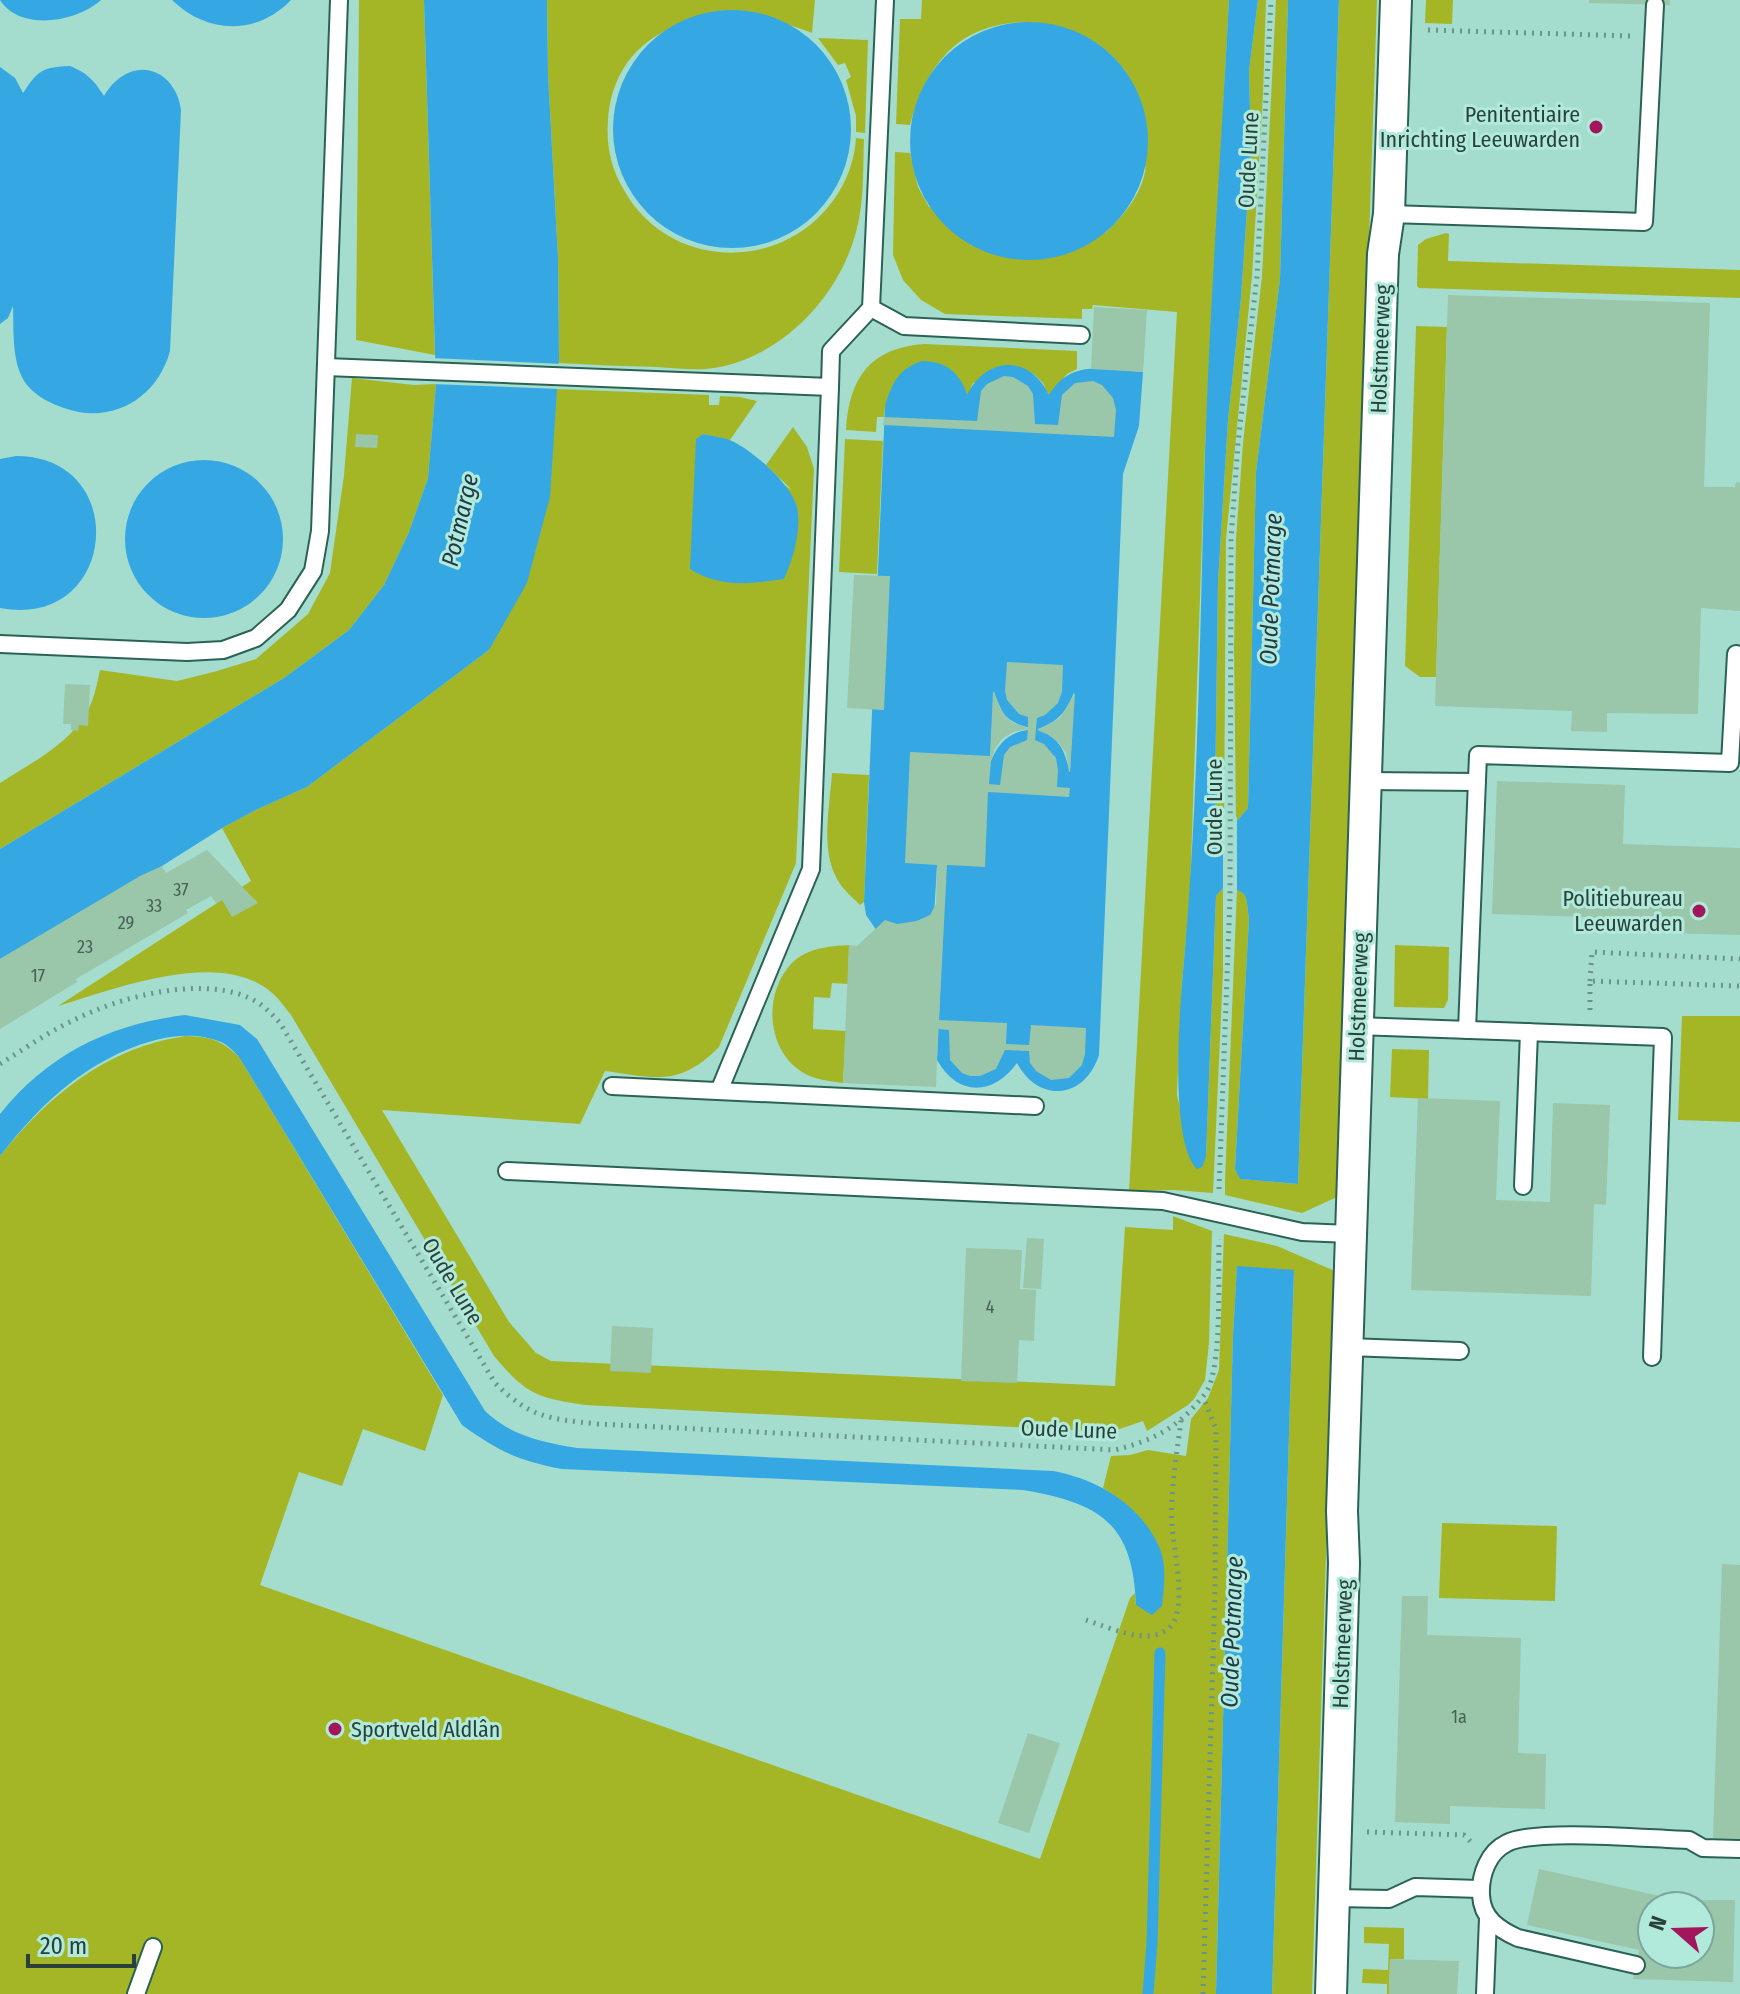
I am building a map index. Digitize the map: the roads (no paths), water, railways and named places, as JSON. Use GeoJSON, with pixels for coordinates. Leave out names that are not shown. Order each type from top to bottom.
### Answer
{"type":"FeatureCollection","features":[{"type":"Feature","properties":{"kind":"street","name":"Holstmeerweg"},"geometry":{"type":"LineString","coordinates":[[1331,1994],[1350,1234],[1383,254],[1389,214],[1396,0]]}},
{"type":"Feature","properties":{"kind":"lane"},"geometry":{"type":"LineString","coordinates":[[0,644],[187,652],[223,650],[256,638],[288,610],[313,571],[320,531],[339,0]]}},
{"type":"Feature","properties":{"kind":"lane"},"geometry":{"type":"LineString","coordinates":[[719,1091],[811,869],[831,351],[871,308],[885,0]]}},
{"type":"Feature","properties":{"kind":"lane"},"geometry":{"type":"LineString","coordinates":[[1389,214],[1644,222],[1655,5]]}},
{"type":"Feature","properties":{"kind":"lane"},"geometry":{"type":"LineString","coordinates":[[871,308],[904,326],[1081,335]]}},
{"type":"Feature","properties":{"kind":"lane"},"geometry":{"type":"LineString","coordinates":[[326,367],[830,387]]}},
{"type":"Feature","properties":{"kind":"lane"},"geometry":{"type":"LineString","coordinates":[[1467,1030],[1478,755],[1730,763],[1736,654]]}},
{"type":"Feature","properties":{"kind":"lane"},"geometry":{"type":"LineString","coordinates":[[1365,781],[1477,782]]}},
{"type":"Feature","properties":{"kind":"lane"},"geometry":{"type":"LineString","coordinates":[[1357,1026],[1663,1037],[1652,1357]]}},
{"type":"Feature","properties":{"kind":"lane"},"geometry":{"type":"LineString","coordinates":[[1523,1186],[1529,1032]]}},
{"type":"Feature","properties":{"kind":"lane"},"geometry":{"type":"LineString","coordinates":[[612,1086],[1035,1106]]}},
{"type":"Feature","properties":{"kind":"lane"},"geometry":{"type":"LineString","coordinates":[[507,1171],[1163,1201],[1302,1232],[1350,1234]]}},
{"type":"Feature","properties":{"kind":"lane"},"geometry":{"type":"LineString","coordinates":[[1347,1347],[1460,1351]]}},
{"type":"Feature","properties":{"kind":"lane"},"geometry":{"type":"LineString","coordinates":[[1636,1965],[1518,1938],[1500,1930],[1481,1906],[1483,1872],[1490,1860],[1503,1844],[1520,1837],[1689,1840],[1703,1848],[1740,1849]]}},
{"type":"Feature","properties":{"kind":"lane"},"geometry":{"type":"LineString","coordinates":[[1334,1898],[1389,1899],[1415,1887],[1480,1889]]}},
{"type":"Feature","properties":{"kind":"lane"},"geometry":{"type":"LineString","coordinates":[[1485,1994],[1488,1918]]}},
{"type":"Feature","properties":{"kind":"lane"},"geometry":{"type":"LineString","coordinates":[[136,1994],[153,1947]]}},
{"type":"Feature","properties":{"kind":"water"},"geometry":{"type":"Polygon","coordinates":[[[0,0],[101,0],[78,14],[34,20],[9,10],[0,0]]]}},
{"type":"Feature","properties":{"kind":"water"},"geometry":{"type":"Polygon","coordinates":[[[172,0],[291,0],[263,20],[232,26],[200,19],[172,0]]]}},
{"type":"Feature","properties":{"kind":"water","name":"Potmarge"},"geometry":{"type":"Polygon","coordinates":[[[424,0],[547,0],[559,358],[550,497],[527,583],[489,650],[307,787],[222,828],[0,959],[0,849],[284,678],[349,630],[384,585],[409,532],[428,478],[436,384],[424,0]]]}},
{"type":"Feature","properties":{"kind":"water","name":"Oude Potmarge"},"geometry":{"type":"Polygon","coordinates":[[[1229,0],[1258,0],[1249,71],[1251,151],[1218,582],[1215,797],[1217,820],[1224,826],[1236,822],[1248,808],[1256,472],[1280,279],[1288,0],[1339,0],[1298,1184],[1240,1179],[1235,1169],[1249,919],[1245,895],[1238,890],[1223,888],[1216,896],[1206,1157],[1202,1167],[1197,1169],[1188,1153],[1179,1098],[1179,1030],[1196,763],[1207,396],[1229,0]]]}},
{"type":"Feature","properties":{"kind":"water"},"geometry":{"type":"Polygon","coordinates":[[[732,10],[755,12],[778,19],[816,45],[842,83],[849,106],[849,152],[842,175],[816,213],[778,239],[755,246],[732,248],[709,246],[686,239],[648,213],[622,175],[615,152],[613,129],[615,106],[622,83],[648,45],[686,19],[709,12],[732,10]]]}},
{"type":"Feature","properties":{"kind":"water"},"geometry":{"type":"Polygon","coordinates":[[[1029,22],[1052,24],[1075,31],[1113,57],[1139,95],[1146,118],[1146,164],[1139,187],[1113,225],[1075,251],[1052,258],[1029,260],[1006,258],[983,251],[945,225],[919,187],[912,164],[910,141],[912,118],[919,95],[945,57],[983,31],[1006,24],[1029,22]]]}},
{"type":"Feature","properties":{"kind":"water"},"geometry":{"type":"Polygon","coordinates":[[[70,66],[90,78],[104,96],[114,83],[127,74],[137,70],[158,73],[173,88],[181,110],[170,351],[155,383],[143,395],[130,404],[99,413],[59,406],[31,389],[18,367],[13,306],[8,318],[0,324],[0,67],[15,78],[23,93],[42,71],[70,66]]]}},
{"type":"Feature","properties":{"kind":"water"},"geometry":{"type":"Polygon","coordinates":[[[922,361],[938,363],[950,369],[967,395],[986,372],[1008,365],[1031,372],[1049,395],[1058,383],[1078,371],[1143,372],[1139,426],[1123,474],[1099,1055],[1083,1081],[1061,1091],[1037,1085],[1017,1063],[997,1082],[976,1088],[965,1086],[945,1072],[937,1060],[946,866],[937,866],[934,915],[879,934],[866,915],[864,902],[885,406],[897,378],[907,368],[922,361]],[[994,691],[990,763],[1007,738],[1036,729],[1019,725],[1008,718],[994,691]],[[1074,692],[1061,715],[1038,729],[1060,746],[1070,772],[1074,692]]]}},
{"type":"Feature","properties":{"kind":"water"},"geometry":{"type":"Polygon","coordinates":[[[703,434],[727,439],[748,450],[790,492],[796,503],[798,530],[784,579],[724,582],[690,569],[696,439],[703,434]]]}},
{"type":"Feature","properties":{"kind":"water"},"geometry":{"type":"Polygon","coordinates":[[[16,456],[53,463],[79,483],[93,510],[96,540],[88,570],[69,594],[39,608],[0,608],[0,459],[16,456]]]}},
{"type":"Feature","properties":{"kind":"water"},"geometry":{"type":"Polygon","coordinates":[[[204,460],[234,466],[260,483],[277,509],[283,539],[277,569],[260,595],[234,612],[204,618],[174,612],[148,595],[131,569],[125,539],[131,509],[148,483],[174,466],[204,460]]]}},
{"type":"Feature","properties":{"kind":"water"},"geometry":{"type":"Polygon","coordinates":[[[185,1015],[240,1025],[257,1039],[485,1411],[495,1420],[539,1440],[577,1448],[1053,1471],[1069,1475],[1116,1496],[1142,1519],[1152,1533],[1164,1563],[1162,1606],[1152,1615],[1136,1605],[1128,1554],[1107,1522],[1092,1510],[1050,1495],[1023,1490],[562,1469],[509,1454],[487,1442],[462,1425],[239,1057],[221,1042],[203,1037],[163,1038],[105,1060],[53,1098],[0,1156],[0,1114],[39,1074],[82,1045],[106,1034],[157,1019],[185,1015]]]}},
{"type":"Feature","properties":{"kind":"water","name":"Oude Potmarge"},"geometry":{"type":"Polygon","coordinates":[[[1237,1266],[1294,1270],[1272,1994],[1216,1994],[1237,1266]]]}},
{"type":"Feature","properties":{"kind":"waterway"},"geometry":{"type":"LineString","coordinates":[[1148,1994],[1160,1653]]}},
{"type":"Feature","properties":{"kind":"place","name":"Penitentiaire Inrichting Leeuwarden"},"geometry":{"type":"Point","coordinates":[1596,127]}},
{"type":"Feature","properties":{"kind":"place","name":"Politiebureau Leeuwarden"},"geometry":{"type":"Point","coordinates":[1699,911]}},
{"type":"Feature","properties":{"kind":"place","name":"Sportveld Aldlân"},"geometry":{"type":"Point","coordinates":[335,1729]}}]}
